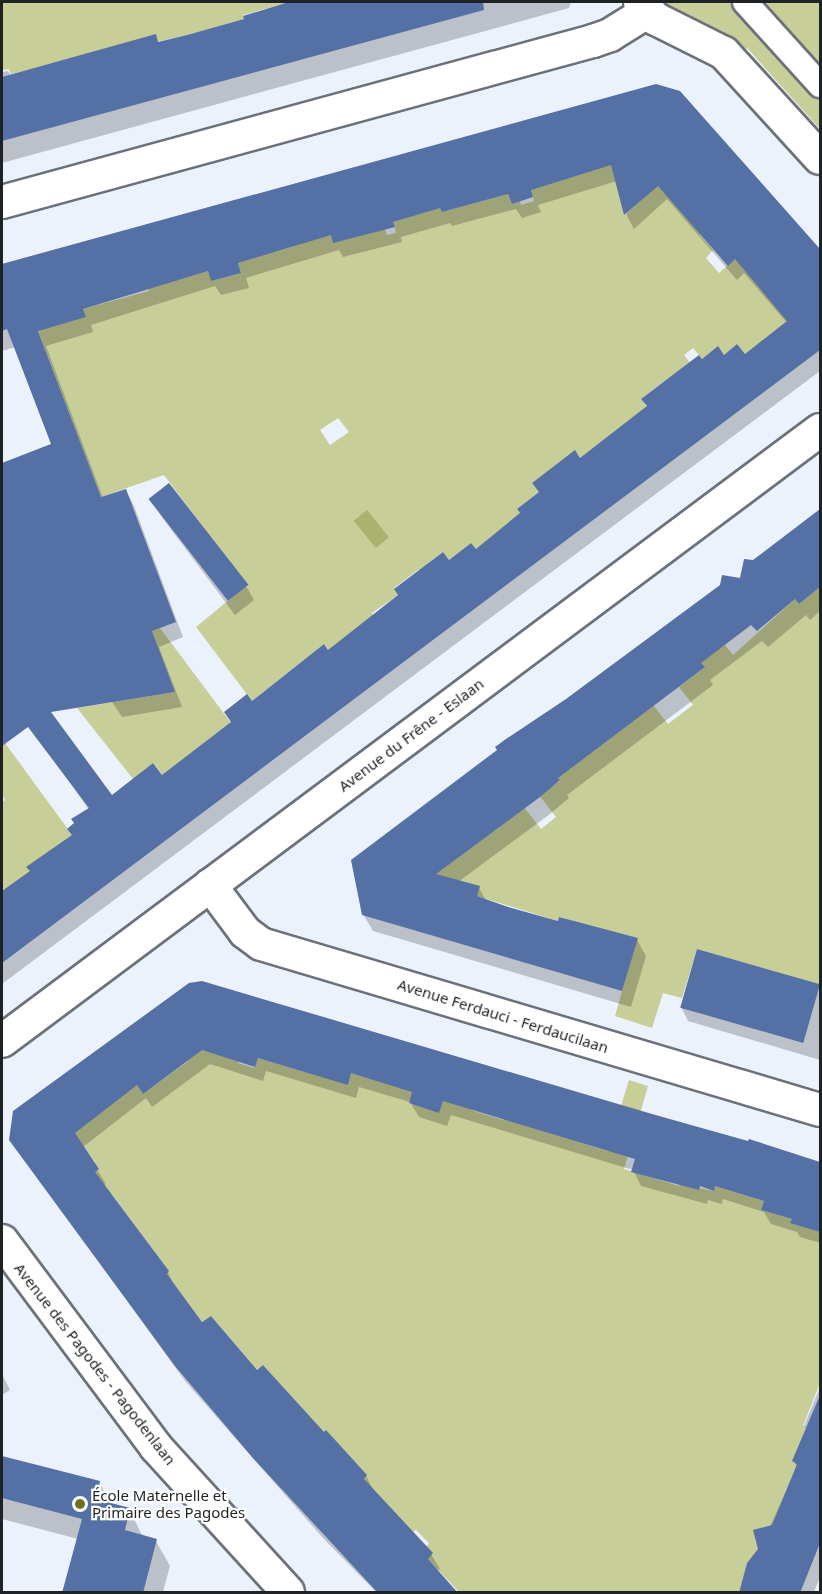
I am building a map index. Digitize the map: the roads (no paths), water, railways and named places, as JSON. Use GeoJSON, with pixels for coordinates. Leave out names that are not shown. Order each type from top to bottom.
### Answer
{"type":"FeatureCollection","features":[{"type":"Feature","properties":{"kind":"street"},"geometry":{"type":"LineString","coordinates":[[746,2],[820,85]]}},
{"type":"Feature","properties":{"kind":"street"},"geometry":{"type":"LineString","coordinates":[[2,202],[610,35],[643,7],[656,19],[724,53],[820,158]]}},
{"type":"Feature","properties":{"kind":"street","name":"Avenue du Frêne - Eslaan"},"geometry":{"type":"LineString","coordinates":[[2,1041],[820,430]]}},
{"type":"Feature","properties":{"kind":"street","name":"Avenue Ferdauci - Ferdaucilaan"},"geometry":{"type":"LineString","coordinates":[[210,885],[244,933],[261,944],[820,1110]]}},
{"type":"Feature","properties":{"kind":"street","name":"Avenue des Pagodes - Pagodenlaan"},"geometry":{"type":"LineString","coordinates":[[2,1242],[156,1447],[288,1593]]}},
{"type":"Feature","properties":{"kind":"place","name":"École Maternelle et Primaire des Pagodes"},"geometry":{"type":"Point","coordinates":[80,1504]}}]}
